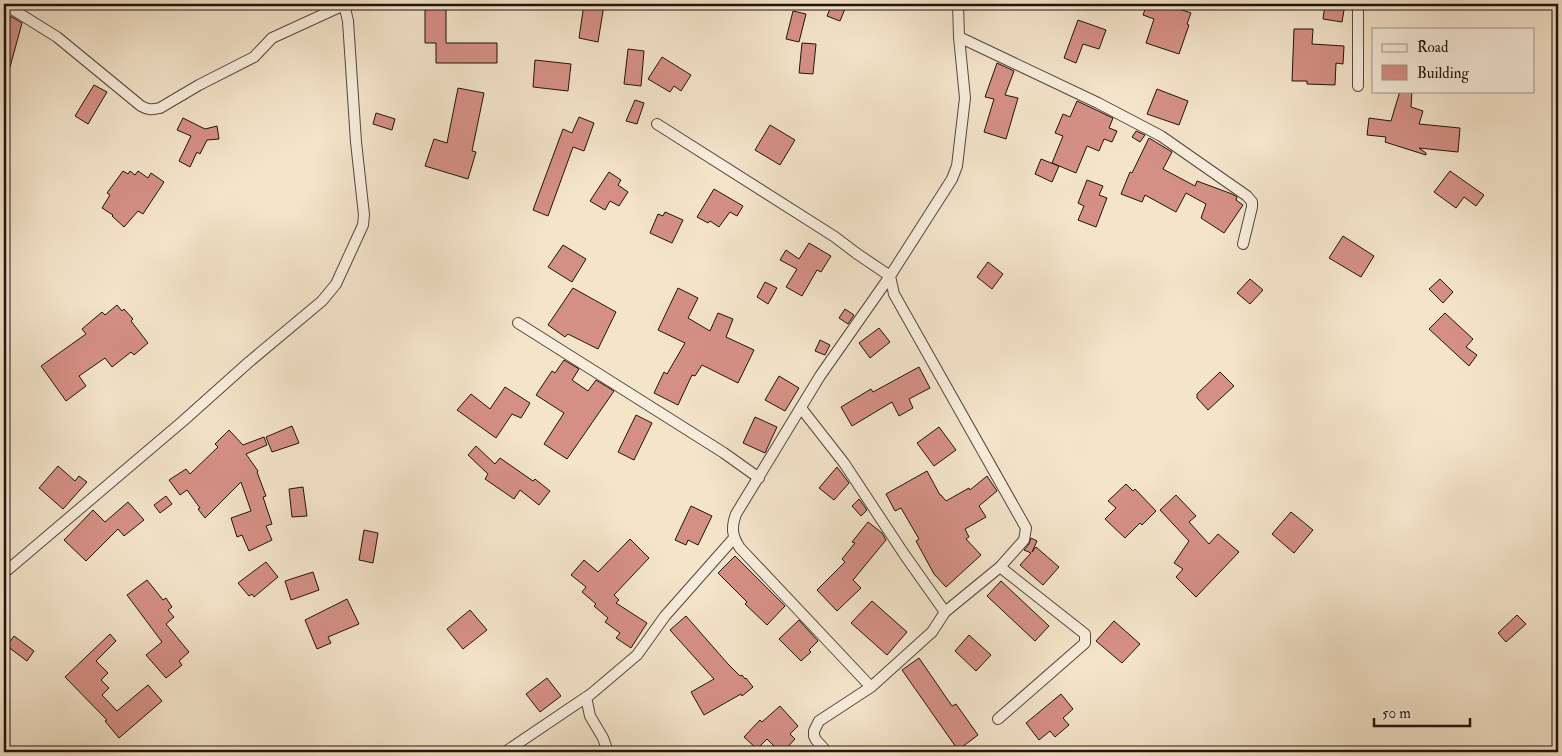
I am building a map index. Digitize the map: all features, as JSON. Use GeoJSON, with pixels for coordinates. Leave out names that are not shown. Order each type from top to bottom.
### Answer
{"type":"FeatureCollection","features":[{"type":"Feature","properties":{"kind":"street"},"geometry":{"type":"LineString","coordinates":[[4,4],[57,37],[141,106],[153,110],[254,57],[272,38],[344,4],[348,21],[356,142],[364,215],[363,226],[336,284],[322,300],[4,573]]}},
{"type":"Feature","properties":{"kind":"street"},"geometry":{"type":"LineString","coordinates":[[871,687],[740,548],[732,532],[736,514],[820,376],[890,276],[952,179],[956,166],[965,98],[958,4]]}},
{"type":"Feature","properties":{"kind":"street"},"geometry":{"type":"LineString","coordinates":[[1358,4],[1358,86]]}},
{"type":"Feature","properties":{"kind":"street"},"geometry":{"type":"LineString","coordinates":[[959,36],[1098,103],[1161,136],[1247,196],[1252,202],[1252,207],[1243,244]]}},
{"type":"Feature","properties":{"kind":"street"},"geometry":{"type":"LineString","coordinates":[[657,124],[835,237],[890,276],[894,294],[1026,528],[1024,540],[1000,567],[946,612],[932,632],[871,687],[819,721],[814,731],[814,736],[827,752]]}},
{"type":"Feature","properties":{"kind":"street"},"geometry":{"type":"LineString","coordinates":[[518,323],[724,453],[759,478]]}},
{"type":"Feature","properties":{"kind":"street"},"geometry":{"type":"LineString","coordinates":[[801,408],[844,463],[904,554],[946,612]]}},
{"type":"Feature","properties":{"kind":"street"},"geometry":{"type":"LineString","coordinates":[[505,752],[586,697],[637,655],[665,616],[734,538]]}},
{"type":"Feature","properties":{"kind":"street"},"geometry":{"type":"LineString","coordinates":[[998,719],[1084,643],[1085,634],[1000,567]]}},
{"type":"Feature","properties":{"kind":"street"},"geometry":{"type":"LineString","coordinates":[[586,697],[590,716],[603,738],[608,752]]}},
{"type":"Feature","properties":{"kind":"path"},"geometry":{"type":"LineString","coordinates":[[1558,156],[1556,162],[1558,166]]}},
{"type":"Feature","properties":{"kind":"path"},"geometry":{"type":"LineString","coordinates":[[1558,191],[1556,200],[1558,204]]}},
{"type":"Feature","properties":{"kind":"building"},"geometry":{"type":"Polygon","coordinates":[[[425,4],[446,4],[446,43],[497,43],[497,63],[436,63],[436,43],[425,43],[425,4]]]}},
{"type":"Feature","properties":{"kind":"building"},"geometry":{"type":"Polygon","coordinates":[[[584,4],[604,5],[598,42],[579,38],[584,4]]]}},
{"type":"Feature","properties":{"kind":"building"},"geometry":{"type":"Polygon","coordinates":[[[832,4],[847,4],[840,21],[827,16],[832,4]]]}},
{"type":"Feature","properties":{"kind":"building"},"geometry":{"type":"Polygon","coordinates":[[[1147,4],[1165,4],[1191,13],[1179,54],[1146,43],[1154,19],[1143,15],[1147,4]]]}},
{"type":"Feature","properties":{"kind":"building"},"geometry":{"type":"Polygon","coordinates":[[[1325,4],[1345,4],[1342,22],[1323,19],[1325,4]]]}},
{"type":"Feature","properties":{"kind":"building"},"geometry":{"type":"Polygon","coordinates":[[[793,11],[806,14],[799,42],[786,39],[793,11]]]}},
{"type":"Feature","properties":{"kind":"building"},"geometry":{"type":"Polygon","coordinates":[[[4,15],[22,23],[7,78],[4,78],[4,15]]]}},
{"type":"Feature","properties":{"kind":"building"},"geometry":{"type":"Polygon","coordinates":[[[1078,20],[1106,30],[1099,49],[1083,44],[1076,63],[1064,58],[1078,20]]]}},
{"type":"Feature","properties":{"kind":"building"},"geometry":{"type":"Polygon","coordinates":[[[1294,29],[1313,29],[1312,44],[1344,46],[1343,64],[1336,63],[1335,85],[1307,84],[1307,81],[1292,81],[1294,29]]]}},
{"type":"Feature","properties":{"kind":"building"},"geometry":{"type":"Polygon","coordinates":[[[802,43],[816,44],[813,74],[799,73],[802,43]]]}},
{"type":"Feature","properties":{"kind":"building"},"geometry":{"type":"Polygon","coordinates":[[[628,49],[644,51],[641,86],[624,84],[628,49]]]}},
{"type":"Feature","properties":{"kind":"building"},"geometry":{"type":"Polygon","coordinates":[[[662,57],[691,75],[681,91],[674,86],[670,92],[648,79],[662,57]]]}},
{"type":"Feature","properties":{"kind":"building"},"geometry":{"type":"Polygon","coordinates":[[[535,60],[571,64],[568,91],[533,87],[535,60]]]}},
{"type":"Feature","properties":{"kind":"building"},"geometry":{"type":"Polygon","coordinates":[[[997,63],[1014,71],[1005,95],[1018,98],[1006,139],[984,132],[994,99],[985,97],[997,63]]]}},
{"type":"Feature","properties":{"kind":"building"},"geometry":{"type":"Polygon","coordinates":[[[94,85],[107,92],[88,124],[75,116],[94,85]]]}},
{"type":"Feature","properties":{"kind":"building"},"geometry":{"type":"Polygon","coordinates":[[[458,88],[484,93],[472,151],[476,152],[468,179],[425,166],[434,139],[447,143],[458,88]]]}},
{"type":"Feature","properties":{"kind":"building"},"geometry":{"type":"Polygon","coordinates":[[[1157,89],[1188,101],[1179,125],[1147,114],[1157,89]]]}},
{"type":"Feature","properties":{"kind":"building"},"geometry":{"type":"Polygon","coordinates":[[[1400,92],[1412,92],[1411,107],[1423,111],[1419,124],[1460,128],[1458,152],[1419,148],[1426,155],[1385,142],[1386,137],[1367,135],[1369,118],[1391,121],[1400,92]]]}},
{"type":"Feature","properties":{"kind":"building"},"geometry":{"type":"Polygon","coordinates":[[[635,100],[644,103],[637,124],[626,121],[635,100]]]}},
{"type":"Feature","properties":{"kind":"building"},"geometry":{"type":"Polygon","coordinates":[[[1077,101],[1113,118],[1109,128],[1117,131],[1112,142],[1104,139],[1099,151],[1087,146],[1076,173],[1052,163],[1063,136],[1055,133],[1063,114],[1070,117],[1077,101]]]}},
{"type":"Feature","properties":{"kind":"building"},"geometry":{"type":"Polygon","coordinates":[[[376,113],[395,119],[392,130],[373,124],[376,113]]]}},
{"type":"Feature","properties":{"kind":"building"},"geometry":{"type":"Polygon","coordinates":[[[579,117],[594,123],[584,151],[573,147],[548,216],[533,210],[563,129],[572,133],[579,117]]]}},
{"type":"Feature","properties":{"kind":"building"},"geometry":{"type":"Polygon","coordinates":[[[183,118],[205,129],[217,126],[219,139],[207,140],[200,154],[197,152],[190,167],[179,161],[191,136],[177,130],[183,118]]]}},
{"type":"Feature","properties":{"kind":"building"},"geometry":{"type":"Polygon","coordinates":[[[770,125],[795,140],[780,165],[755,150],[770,125]]]}},
{"type":"Feature","properties":{"kind":"building"},"geometry":{"type":"Polygon","coordinates":[[[1136,131],[1145,135],[1140,142],[1132,137],[1136,131]]]}},
{"type":"Feature","properties":{"kind":"building"},"geometry":{"type":"Polygon","coordinates":[[[1149,138],[1172,152],[1163,169],[1195,186],[1197,181],[1237,197],[1236,200],[1243,205],[1224,233],[1201,218],[1206,204],[1186,193],[1176,212],[1145,195],[1142,202],[1121,194],[1130,172],[1132,173],[1149,138]]]}},
{"type":"Feature","properties":{"kind":"building"},"geometry":{"type":"Polygon","coordinates":[[[1041,159],[1059,166],[1052,182],[1035,174],[1041,159]]]}},
{"type":"Feature","properties":{"kind":"building"},"geometry":{"type":"Polygon","coordinates":[[[123,171],[128,174],[130,171],[135,175],[138,171],[148,178],[151,173],[164,182],[143,214],[138,211],[124,227],[113,215],[102,208],[110,195],[107,193],[123,171]]]}},
{"type":"Feature","properties":{"kind":"building"},"geometry":{"type":"Polygon","coordinates":[[[1450,171],[1484,195],[1476,206],[1464,197],[1456,208],[1434,192],[1450,171]]]}},
{"type":"Feature","properties":{"kind":"building"},"geometry":{"type":"Polygon","coordinates":[[[609,172],[621,180],[618,185],[628,192],[619,206],[610,201],[605,210],[590,201],[609,172]]]}},
{"type":"Feature","properties":{"kind":"building"},"geometry":{"type":"Polygon","coordinates":[[[1087,180],[1103,186],[1099,195],[1107,198],[1096,227],[1078,220],[1084,206],[1078,203],[1087,180]]]}},
{"type":"Feature","properties":{"kind":"building"},"geometry":{"type":"Polygon","coordinates":[[[714,189],[743,206],[737,216],[730,212],[719,227],[710,221],[708,223],[697,217],[714,189]]]}},
{"type":"Feature","properties":{"kind":"building"},"geometry":{"type":"Polygon","coordinates":[[[665,212],[683,220],[672,243],[650,233],[658,214],[663,216],[665,212]]]}},
{"type":"Feature","properties":{"kind":"building"},"geometry":{"type":"Polygon","coordinates":[[[1343,236],[1374,256],[1361,277],[1329,258],[1343,236]]]}},
{"type":"Feature","properties":{"kind":"building"},"geometry":{"type":"Polygon","coordinates":[[[809,243],[831,256],[821,272],[817,270],[802,296],[786,287],[797,269],[780,260],[786,250],[799,259],[809,243]]]}},
{"type":"Feature","properties":{"kind":"building"},"geometry":{"type":"Polygon","coordinates":[[[563,245],[586,259],[572,282],[548,267],[563,245]]]}},
{"type":"Feature","properties":{"kind":"building"},"geometry":{"type":"Polygon","coordinates":[[[988,262],[1003,274],[992,289],[977,277],[988,262]]]}},
{"type":"Feature","properties":{"kind":"building"},"geometry":{"type":"Polygon","coordinates":[[[1250,279],[1263,290],[1250,304],[1237,293],[1250,279]]]}},
{"type":"Feature","properties":{"kind":"building"},"geometry":{"type":"Polygon","coordinates":[[[1440,279],[1453,292],[1443,303],[1429,289],[1440,279]]]}},
{"type":"Feature","properties":{"kind":"building"},"geometry":{"type":"Polygon","coordinates":[[[765,282],[777,288],[768,304],[757,297],[765,282]]]}},
{"type":"Feature","properties":{"kind":"building"},"geometry":{"type":"Polygon","coordinates":[[[573,288],[616,312],[598,349],[568,334],[565,337],[548,325],[573,288]]]}},
{"type":"Feature","properties":{"kind":"building"},"geometry":{"type":"Polygon","coordinates":[[[678,288],[698,298],[688,318],[710,331],[718,313],[733,319],[726,337],[754,350],[738,383],[702,365],[695,376],[692,375],[678,405],[654,393],[664,372],[667,374],[685,343],[658,330],[678,288]]]}},
{"type":"Feature","properties":{"kind":"building"},"geometry":{"type":"Polygon","coordinates":[[[117,305],[122,311],[124,309],[133,319],[131,321],[148,343],[134,355],[131,352],[112,367],[105,358],[79,376],[86,386],[66,401],[41,366],[86,334],[82,329],[102,312],[105,315],[117,305]]]}},
{"type":"Feature","properties":{"kind":"building"},"geometry":{"type":"Polygon","coordinates":[[[845,309],[854,315],[848,324],[839,318],[845,309]]]}},
{"type":"Feature","properties":{"kind":"building"},"geometry":{"type":"Polygon","coordinates":[[[1445,313],[1473,339],[1466,347],[1477,355],[1469,366],[1429,329],[1445,313]]]}},
{"type":"Feature","properties":{"kind":"building"},"geometry":{"type":"Polygon","coordinates":[[[879,328],[890,342],[870,358],[859,343],[879,328]]]}},
{"type":"Feature","properties":{"kind":"building"},"geometry":{"type":"Polygon","coordinates":[[[820,340],[830,345],[825,355],[815,351],[820,340]]]}},
{"type":"Feature","properties":{"kind":"building"},"geometry":{"type":"Polygon","coordinates":[[[564,360],[579,369],[572,380],[588,391],[596,380],[614,391],[567,459],[544,444],[564,413],[536,395],[552,371],[555,373],[564,360]]]}},
{"type":"Feature","properties":{"kind":"building"},"geometry":{"type":"Polygon","coordinates":[[[919,367],[930,388],[909,399],[913,408],[899,416],[892,402],[852,426],[841,407],[871,389],[873,392],[919,367]]]}},
{"type":"Feature","properties":{"kind":"building"},"geometry":{"type":"Polygon","coordinates":[[[1220,372],[1234,386],[1208,410],[1197,398],[1197,394],[1220,372]]]}},
{"type":"Feature","properties":{"kind":"building"},"geometry":{"type":"Polygon","coordinates":[[[779,376],[799,388],[785,411],[765,400],[779,376]]]}},
{"type":"Feature","properties":{"kind":"building"},"geometry":{"type":"Polygon","coordinates":[[[505,387],[530,403],[521,418],[512,414],[496,438],[457,410],[471,394],[490,409],[505,387]]]}},
{"type":"Feature","properties":{"kind":"building"},"geometry":{"type":"Polygon","coordinates":[[[636,415],[652,423],[634,460],[618,452],[636,415]]]}},
{"type":"Feature","properties":{"kind":"building"},"geometry":{"type":"Polygon","coordinates":[[[755,417],[777,427],[765,453],[743,443],[755,417]]]}},
{"type":"Feature","properties":{"kind":"building"},"geometry":{"type":"Polygon","coordinates":[[[292,426],[299,443],[272,452],[266,437],[292,426]]]}},
{"type":"Feature","properties":{"kind":"building"},"geometry":{"type":"Polygon","coordinates":[[[939,427],[956,450],[934,466],[917,443],[939,427]]]}},
{"type":"Feature","properties":{"kind":"building"},"geometry":{"type":"Polygon","coordinates":[[[229,430],[243,445],[264,437],[267,445],[246,454],[258,471],[266,496],[263,497],[272,524],[266,526],[272,540],[249,551],[242,535],[237,537],[231,518],[251,511],[241,482],[205,518],[187,490],[180,495],[169,480],[186,469],[190,474],[218,447],[215,444],[229,430]]]}},
{"type":"Feature","properties":{"kind":"building"},"geometry":{"type":"Polygon","coordinates":[[[476,446],[495,464],[500,458],[533,481],[535,479],[550,491],[539,505],[520,490],[514,499],[485,479],[488,474],[468,455],[476,446]]]}},
{"type":"Feature","properties":{"kind":"building"},"geometry":{"type":"Polygon","coordinates":[[[58,466],[75,481],[79,476],[87,482],[63,509],[39,488],[58,466]]]}},
{"type":"Feature","properties":{"kind":"building"},"geometry":{"type":"Polygon","coordinates":[[[837,467],[849,483],[834,500],[819,488],[837,467]]]}},
{"type":"Feature","properties":{"kind":"building"},"geometry":{"type":"Polygon","coordinates":[[[927,471],[940,495],[946,501],[969,488],[970,490],[987,476],[997,491],[979,506],[986,517],[965,529],[969,537],[966,539],[981,555],[946,587],[934,574],[916,541],[919,539],[901,508],[895,511],[886,494],[927,471]]]}},
{"type":"Feature","properties":{"kind":"building"},"geometry":{"type":"Polygon","coordinates":[[[1126,484],[1133,491],[1135,489],[1156,511],[1125,538],[1105,519],[1116,508],[1108,501],[1126,484]]]}},
{"type":"Feature","properties":{"kind":"building"},"geometry":{"type":"Polygon","coordinates":[[[303,487],[307,516],[292,517],[289,489],[303,487]]]}},
{"type":"Feature","properties":{"kind":"building"},"geometry":{"type":"Polygon","coordinates":[[[1176,495],[1196,516],[1189,522],[1209,544],[1218,534],[1239,552],[1196,597],[1176,577],[1183,569],[1174,563],[1189,541],[1160,510],[1176,495]]]}},
{"type":"Feature","properties":{"kind":"building"},"geometry":{"type":"Polygon","coordinates":[[[166,496],[172,504],[160,513],[154,505],[166,496]]]}},
{"type":"Feature","properties":{"kind":"building"},"geometry":{"type":"Polygon","coordinates":[[[859,499],[867,510],[861,516],[852,506],[859,499]]]}},
{"type":"Feature","properties":{"kind":"building"},"geometry":{"type":"Polygon","coordinates":[[[128,502],[144,520],[124,536],[118,529],[86,561],[64,540],[93,510],[105,522],[128,502]]]}},
{"type":"Feature","properties":{"kind":"building"},"geometry":{"type":"Polygon","coordinates":[[[691,506],[712,516],[698,545],[688,540],[686,545],[675,540],[691,506]]]}},
{"type":"Feature","properties":{"kind":"building"},"geometry":{"type":"Polygon","coordinates":[[[1291,512],[1313,530],[1294,553],[1272,534],[1291,512]]]}},
{"type":"Feature","properties":{"kind":"building"},"geometry":{"type":"Polygon","coordinates":[[[868,522],[882,533],[886,540],[853,580],[861,588],[837,611],[817,590],[845,562],[842,559],[855,543],[852,542],[868,522]]]}},
{"type":"Feature","properties":{"kind":"building"},"geometry":{"type":"Polygon","coordinates":[[[364,530],[378,533],[373,563],[359,560],[364,530]]]}},
{"type":"Feature","properties":{"kind":"building"},"geometry":{"type":"Polygon","coordinates":[[[1031,538],[1037,541],[1032,552],[1036,547],[1059,567],[1043,585],[1020,565],[1031,553],[1024,550],[1031,538]]]}},
{"type":"Feature","properties":{"kind":"building"},"geometry":{"type":"Polygon","coordinates":[[[630,539],[649,558],[614,595],[619,600],[616,603],[647,623],[631,648],[616,638],[620,633],[605,622],[608,618],[582,592],[586,587],[571,575],[584,560],[598,572],[630,539]]]}},
{"type":"Feature","properties":{"kind":"building"},"geometry":{"type":"Polygon","coordinates":[[[735,556],[785,606],[767,625],[745,604],[747,602],[718,573],[735,556]]]}},
{"type":"Feature","properties":{"kind":"building"},"geometry":{"type":"Polygon","coordinates":[[[266,562],[278,577],[254,597],[252,594],[249,596],[238,583],[266,562]]]}},
{"type":"Feature","properties":{"kind":"building"},"geometry":{"type":"Polygon","coordinates":[[[313,572],[319,590],[291,600],[285,581],[313,572]]]}},
{"type":"Feature","properties":{"kind":"building"},"geometry":{"type":"Polygon","coordinates":[[[147,580],[163,600],[166,598],[172,607],[168,610],[174,617],[166,624],[189,652],[179,661],[182,665],[166,678],[146,655],[162,642],[127,595],[147,580]]]}},
{"type":"Feature","properties":{"kind":"building"},"geometry":{"type":"Polygon","coordinates":[[[1001,581],[1049,626],[1035,641],[987,596],[1001,581]]]}},
{"type":"Feature","properties":{"kind":"building"},"geometry":{"type":"Polygon","coordinates":[[[347,599],[359,624],[328,637],[331,643],[317,649],[305,620],[347,599]]]}},
{"type":"Feature","properties":{"kind":"building"},"geometry":{"type":"Polygon","coordinates":[[[872,601],[907,632],[887,655],[851,623],[872,601]]]}},
{"type":"Feature","properties":{"kind":"building"},"geometry":{"type":"Polygon","coordinates":[[[470,610],[487,630],[463,649],[447,629],[470,610]]]}},
{"type":"Feature","properties":{"kind":"building"},"geometry":{"type":"Polygon","coordinates":[[[1517,615],[1526,624],[1506,642],[1498,633],[1517,615]]]}},
{"type":"Feature","properties":{"kind":"building"},"geometry":{"type":"Polygon","coordinates":[[[686,616],[728,664],[740,676],[742,675],[746,678],[753,687],[742,696],[741,694],[704,715],[691,692],[714,679],[670,630],[686,616]]]}},
{"type":"Feature","properties":{"kind":"building"},"geometry":{"type":"Polygon","coordinates":[[[799,620],[818,641],[809,650],[811,652],[801,661],[779,639],[799,620]]]}},
{"type":"Feature","properties":{"kind":"building"},"geometry":{"type":"Polygon","coordinates":[[[1114,621],[1140,644],[1122,663],[1096,641],[1114,621]]]}},
{"type":"Feature","properties":{"kind":"building"},"geometry":{"type":"Polygon","coordinates":[[[110,634],[116,641],[96,661],[108,673],[101,680],[109,688],[102,695],[117,711],[148,685],[162,701],[119,738],[105,721],[107,720],[65,677],[110,634]]]}},
{"type":"Feature","properties":{"kind":"building"},"geometry":{"type":"Polygon","coordinates":[[[969,635],[991,655],[976,671],[955,651],[969,635]]]}},
{"type":"Feature","properties":{"kind":"building"},"geometry":{"type":"Polygon","coordinates":[[[14,636],[34,651],[27,661],[7,646],[14,636]]]}},
{"type":"Feature","properties":{"kind":"building"},"geometry":{"type":"Polygon","coordinates":[[[919,658],[952,706],[956,704],[978,735],[958,750],[902,670],[919,658]]]}},
{"type":"Feature","properties":{"kind":"building"},"geometry":{"type":"Polygon","coordinates":[[[547,678],[561,696],[540,712],[526,694],[547,678]]]}},
{"type":"Feature","properties":{"kind":"building"},"geometry":{"type":"Polygon","coordinates":[[[1061,694],[1073,709],[1063,718],[1069,725],[1055,737],[1050,731],[1039,740],[1026,723],[1061,694]]]}},
{"type":"Feature","properties":{"kind":"building"},"geometry":{"type":"Polygon","coordinates":[[[780,706],[798,726],[790,734],[795,739],[783,752],[780,752],[767,739],[757,749],[744,737],[760,720],[762,722],[780,706]]]}}]}
